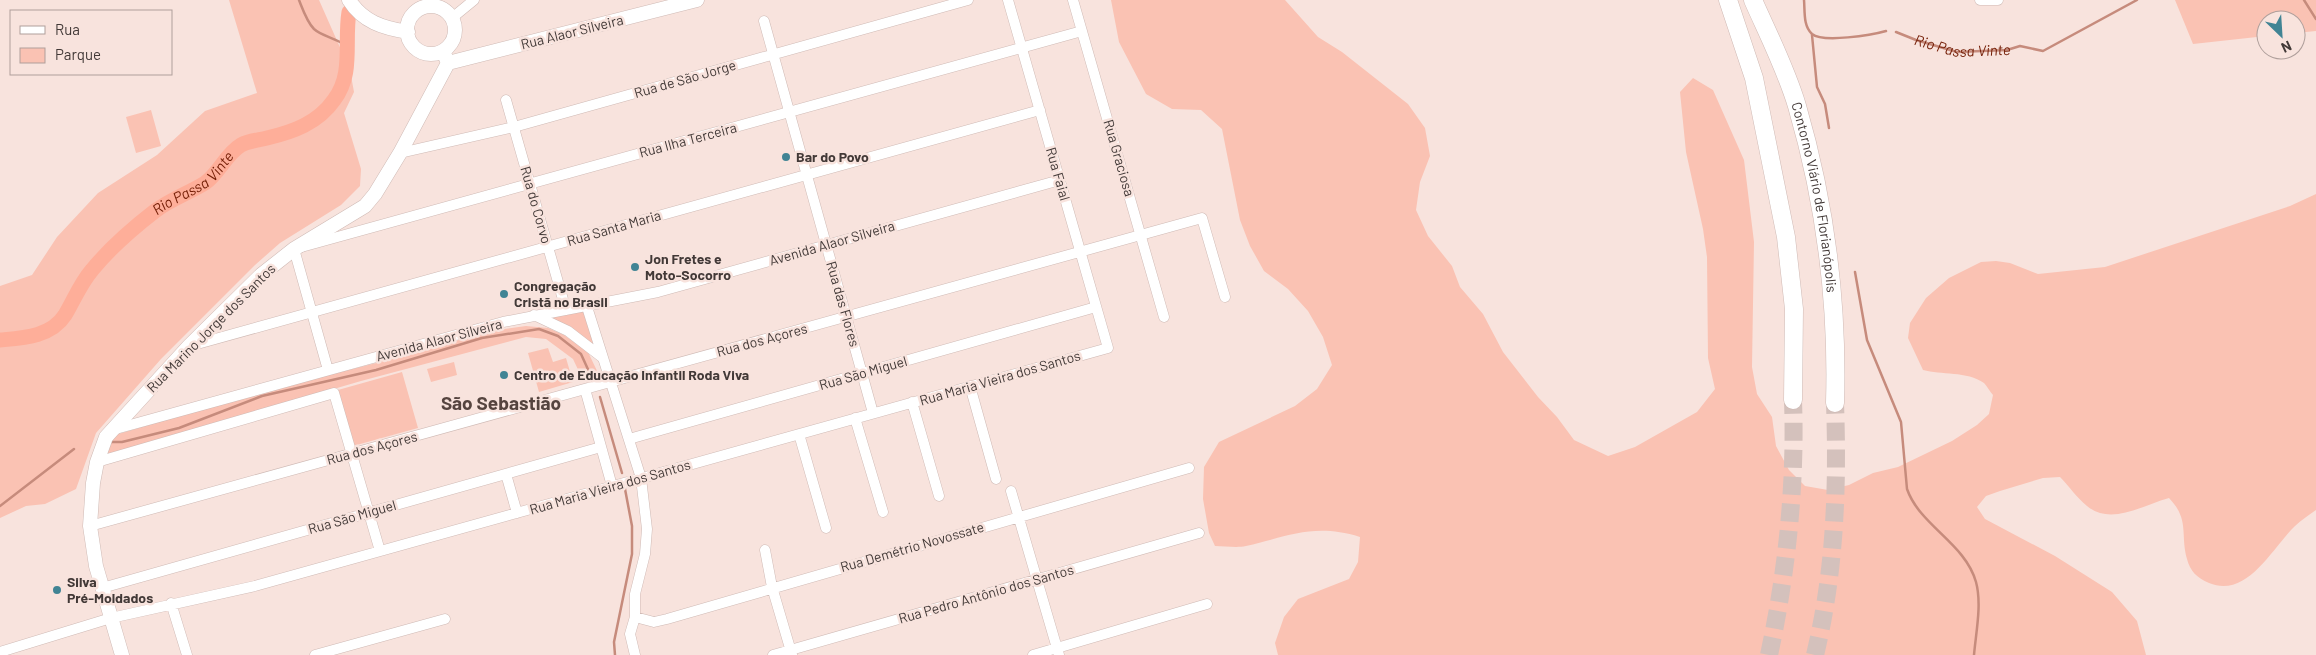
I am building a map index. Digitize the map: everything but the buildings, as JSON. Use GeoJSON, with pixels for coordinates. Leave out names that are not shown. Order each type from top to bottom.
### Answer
{"type":"FeatureCollection","features":[{"type":"Feature","properties":{"kind":"highway"},"geometry":{"type":"LineString","coordinates":[[1728,0],[1754,78],[1786,237],[1794,308],[1793,400]]}},
{"type":"Feature","properties":{"kind":"highway","name":"Contorno Viário de Florianópolis"},"geometry":{"type":"LineString","coordinates":[[1753,0],[1784,69],[1797,105],[1825,228],[1836,339],[1836,403]]}},
{"type":"Feature","properties":{"kind":"street"},"geometry":{"type":"LineString","coordinates":[[349,0],[359,14],[372,22],[385,28],[408,32]]}},
{"type":"Feature","properties":{"kind":"street"},"geometry":{"type":"LineString","coordinates":[[452,18],[474,0]]}},
{"type":"Feature","properties":{"kind":"street","name":"Rua Alaor Silveira"},"geometry":{"type":"LineString","coordinates":[[446,57],[697,0]]}},
{"type":"Feature","properties":{"kind":"street","name":"Rua de São Jorge"},"geometry":{"type":"LineString","coordinates":[[400,153],[514,126],[968,0]]}},
{"type":"Feature","properties":{"kind":"street","name":"Rua Faial"},"geometry":{"type":"LineString","coordinates":[[1008,0],[1108,348]]}},
{"type":"Feature","properties":{"kind":"street","name":"Rua Graciosa"},"geometry":{"type":"LineString","coordinates":[[1073,0],[1164,317]]}},
{"type":"Feature","properties":{"kind":"street"},"geometry":{"type":"LineString","coordinates":[[1980,0],[1991,2],[1998,0]]}},
{"type":"Feature","properties":{"kind":"street"},"geometry":{"type":"LineString","coordinates":[[432,6],[441,8],[452,18],[455,36],[446,57],[420,51],[410,41],[408,32],[411,18],[422,8],[432,6]]}},
{"type":"Feature","properties":{"kind":"street","name":"Rua das Flores"},"geometry":{"type":"LineString","coordinates":[[764,21],[873,413]]}},
{"type":"Feature","properties":{"kind":"street","name":"Rua Ilha Terceira"},"geometry":{"type":"LineString","coordinates":[[294,250],[1082,31]]}},
{"type":"Feature","properties":{"kind":"street","name":"Rua Marino Jorge dos Santos"},"geometry":{"type":"LineString","coordinates":[[122,655],[96,566],[90,526],[93,482],[102,446],[111,431],[189,346],[261,275],[294,250],[365,206],[375,194],[400,153],[446,57]]}},
{"type":"Feature","properties":{"kind":"street","name":"Rua do Corvo"},"geometry":{"type":"LineString","coordinates":[[506,100],[566,310]]}},
{"type":"Feature","properties":{"kind":"street","name":"Rua Santa Maria"},"geometry":{"type":"LineString","coordinates":[[189,346],[1040,110]]}},
{"type":"Feature","properties":{"kind":"street","name":"Avenida Alaor Silveira"},"geometry":{"type":"LineString","coordinates":[[111,431],[534,315],[587,307],[658,292],[1060,180]]}},
{"type":"Feature","properties":{"kind":"street","name":"Rua dos Açores"},"geometry":{"type":"LineString","coordinates":[[90,526],[1202,218],[1225,297]]}},
{"type":"Feature","properties":{"kind":"street"},"geometry":{"type":"LineString","coordinates":[[294,250],[328,370]]}},
{"type":"Feature","properties":{"kind":"street"},"geometry":{"type":"LineString","coordinates":[[587,307],[641,478],[647,529],[645,554],[635,594],[635,617],[630,634],[635,655]]}},
{"type":"Feature","properties":{"kind":"street","name":"Rua São Miguel"},"geometry":{"type":"LineString","coordinates":[[629,439],[1096,307]]}},
{"type":"Feature","properties":{"kind":"street"},"geometry":{"type":"LineString","coordinates":[[534,315],[568,331],[604,359]]}},
{"type":"Feature","properties":{"kind":"street","name":"Rua Maria Vieira dos Santos"},"geometry":{"type":"LineString","coordinates":[[0,652],[111,618],[171,603],[237,590],[1108,348]]}},
{"type":"Feature","properties":{"kind":"street"},"geometry":{"type":"LineString","coordinates":[[970,386],[996,479]]}},
{"type":"Feature","properties":{"kind":"street"},"geometry":{"type":"LineString","coordinates":[[585,389],[612,486]]}},
{"type":"Feature","properties":{"kind":"street"},"geometry":{"type":"LineString","coordinates":[[97,462],[334,393],[380,551]]}},
{"type":"Feature","properties":{"kind":"street"},"geometry":{"type":"LineString","coordinates":[[912,402],[939,496]]}},
{"type":"Feature","properties":{"kind":"street"},"geometry":{"type":"LineString","coordinates":[[855,418],[883,512]]}},
{"type":"Feature","properties":{"kind":"street"},"geometry":{"type":"LineString","coordinates":[[799,434],[826,528]]}},
{"type":"Feature","properties":{"kind":"street","name":"Rua São Miguel"},"geometry":{"type":"LineString","coordinates":[[102,588],[601,447]]}},
{"type":"Feature","properties":{"kind":"street","name":"Rua Demétrio Novossate"},"geometry":{"type":"LineString","coordinates":[[635,617],[654,622],[667,620],[772,587],[1189,468]]}},
{"type":"Feature","properties":{"kind":"street"},"geometry":{"type":"LineString","coordinates":[[506,474],[517,513]]}},
{"type":"Feature","properties":{"kind":"street"},"geometry":{"type":"LineString","coordinates":[[1011,491],[1058,652]]}},
{"type":"Feature","properties":{"kind":"street","name":"Rua Pedro Antônio dos Santos"},"geometry":{"type":"LineString","coordinates":[[773,655],[792,652],[1199,533]]}},
{"type":"Feature","properties":{"kind":"street"},"geometry":{"type":"LineString","coordinates":[[765,550],[772,587],[792,652]]}},
{"type":"Feature","properties":{"kind":"street"},"geometry":{"type":"LineString","coordinates":[[171,603],[187,655]]}},
{"type":"Feature","properties":{"kind":"street"},"geometry":{"type":"LineString","coordinates":[[1033,655],[1058,652],[1207,604]]}},
{"type":"Feature","properties":{"kind":"street"},"geometry":{"type":"LineString","coordinates":[[315,655],[445,619]]}},
{"type":"Feature","properties":{"kind":"green space"},"geometry":{"type":"Polygon","coordinates":[[[229,0],[319,0],[350,70],[354,92],[344,113],[361,169],[360,186],[341,205],[280,243],[255,265],[161,359],[96,433],[76,489],[45,504],[26,506],[0,518],[0,286],[32,275],[57,237],[98,193],[157,155],[205,111],[257,93],[229,0]]]}},
{"type":"Feature","properties":{"kind":"green space"},"geometry":{"type":"Polygon","coordinates":[[[1111,0],[1285,0],[1318,37],[1342,52],[1408,104],[1425,128],[1430,156],[1420,182],[1416,210],[1428,236],[1452,266],[1460,287],[1483,314],[1503,352],[1538,397],[1557,417],[1574,440],[1608,456],[1635,447],[1697,412],[1715,389],[1708,358],[1707,257],[1703,229],[1686,152],[1680,92],[1693,78],[1713,90],[1744,160],[1754,242],[1752,367],[1757,394],[1772,417],[1776,446],[1789,470],[1805,486],[1828,490],[1849,485],[1873,473],[1898,467],[1952,441],[1977,425],[1989,414],[1993,395],[1984,383],[1962,375],[1923,370],[1908,338],[1910,323],[1926,298],[1949,278],[1981,262],[1996,261],[2010,263],[2038,274],[2105,267],[2290,206],[2316,194],[2316,510],[2295,526],[2258,569],[2247,578],[2235,584],[2223,586],[2201,579],[2190,567],[2185,550],[2180,513],[2169,498],[2127,512],[2106,514],[2096,512],[2087,506],[2060,477],[2043,478],[1986,496],[1977,507],[1985,519],[2055,556],[2112,592],[2137,621],[2146,655],[1278,655],[1275,643],[1284,617],[1298,599],[1349,579],[1358,562],[1360,537],[1329,531],[1315,531],[1302,532],[1242,547],[1215,546],[1209,533],[1203,499],[1204,467],[1219,442],[1295,406],[1317,389],[1332,365],[1323,337],[1308,311],[1288,289],[1264,271],[1250,246],[1240,220],[1222,129],[1201,110],[1172,109],[1146,94],[1119,42],[1111,0]]]}},
{"type":"Feature","properties":{"kind":"green space"},"geometry":{"type":"Polygon","coordinates":[[[2175,0],[2316,0],[2316,31],[2306,32],[2306,10],[2256,10],[2256,37],[2193,44],[2175,0]]]}},
{"type":"Feature","properties":{"kind":"green space"},"geometry":{"type":"Polygon","coordinates":[[[151,110],[161,146],[136,153],[126,117],[151,110]]]}},
{"type":"Feature","properties":{"kind":"green space"},"geometry":{"type":"Polygon","coordinates":[[[585,309],[596,347],[552,320],[550,315],[585,309]]]}},
{"type":"Feature","properties":{"kind":"green space"},"geometry":{"type":"Polygon","coordinates":[[[526,326],[548,328],[564,335],[588,352],[598,373],[582,378],[573,359],[546,339],[526,337],[361,381],[105,456],[115,435],[253,394],[424,351],[484,332],[526,326]]]}},
{"type":"Feature","properties":{"kind":"green space"},"geometry":{"type":"Polygon","coordinates":[[[548,348],[553,362],[566,358],[573,382],[539,392],[528,353],[548,348]]]}},
{"type":"Feature","properties":{"kind":"green space"},"geometry":{"type":"Polygon","coordinates":[[[454,362],[457,375],[431,382],[427,369],[454,362]]]}},
{"type":"Feature","properties":{"kind":"green space"},"geometry":{"type":"Polygon","coordinates":[[[402,372],[418,428],[353,446],[338,390],[402,372]]]}},
{"type":"Feature","properties":{"kind":"waterway"},"geometry":{"type":"LineString","coordinates":[[299,0],[307,19],[314,29],[337,40],[349,50]]}},
{"type":"Feature","properties":{"kind":"waterway","name":"Rio Passa Vinte"},"geometry":{"type":"LineString","coordinates":[[1804,0],[1807,27],[1812,34],[1818,37],[1837,38],[1886,31]]}},
{"type":"Feature","properties":{"kind":"waterway","name":"Rio Passa Vinte"},"geometry":{"type":"LineString","coordinates":[[1896,32],[1957,52],[2007,50],[2020,46],[2043,51],[2137,0]]}},
{"type":"Feature","properties":{"kind":"waterway","name":"Rio Passa Vinte"},"geometry":{"type":"LineString","coordinates":[[2304,0],[2316,19]]}},
{"type":"Feature","properties":{"kind":"waterway","name":"Rio Passa Vinte"},"geometry":{"type":"LineString","coordinates":[[0,340],[36,335],[52,328],[65,315],[88,275],[114,246],[138,224],[161,207],[205,183],[231,153],[241,145],[277,136],[295,129],[313,121],[328,108],[344,80],[349,12]]}},
{"type":"Feature","properties":{"kind":"waterway"},"geometry":{"type":"LineString","coordinates":[[1812,35],[1817,87],[1825,104],[1829,128]]}},
{"type":"Feature","properties":{"kind":"waterway"},"geometry":{"type":"LineString","coordinates":[[1855,272],[1867,340],[1901,422],[1907,489],[1913,502],[1922,514],[1962,556],[1976,582],[1979,609],[1974,655]]}},
{"type":"Feature","properties":{"kind":"waterway"},"geometry":{"type":"LineString","coordinates":[[111,442],[122,442],[179,428],[262,396],[376,370],[482,338],[539,329],[558,336],[581,354],[591,376]]}},
{"type":"Feature","properties":{"kind":"waterway"},"geometry":{"type":"LineString","coordinates":[[600,397],[622,473]]}},
{"type":"Feature","properties":{"kind":"waterway"},"geometry":{"type":"LineString","coordinates":[[0,506],[74,449]]}},
{"type":"Feature","properties":{"kind":"waterway"},"geometry":{"type":"LineString","coordinates":[[615,655],[614,642],[632,554],[632,526],[625,489]]}},
{"type":"Feature","properties":{"kind":"tunnel"},"geometry":{"type":"LineString","coordinates":[[1769,655],[1781,592],[1789,528],[1793,464],[1793,400]]}},
{"type":"Feature","properties":{"kind":"tunnel"},"geometry":{"type":"LineString","coordinates":[[1815,655],[1827,593],[1834,530],[1836,467],[1835,403]]}},
{"type":"Feature","properties":{"kind":"place","name":"Bar do Povo"},"geometry":{"type":"Point","coordinates":[786,157]}},
{"type":"Feature","properties":{"kind":"place","name":"Jon Fretes e Moto-Socorro"},"geometry":{"type":"Point","coordinates":[635,267]}},
{"type":"Feature","properties":{"kind":"place","name":"Congregação Cristã no Brasil"},"geometry":{"type":"Point","coordinates":[504,294]}},
{"type":"Feature","properties":{"kind":"place","name":"Centro de Educação Infantil Roda Viva"},"geometry":{"type":"Point","coordinates":[504,375]}},
{"type":"Feature","properties":{"kind":"place","name":"Silva Pré-Moldados"},"geometry":{"type":"Point","coordinates":[57,590]}},
{"type":"Feature","properties":{"kind":"district","name":"São Sebastião"},"geometry":{"type":"Point","coordinates":[501,403]}}]}
